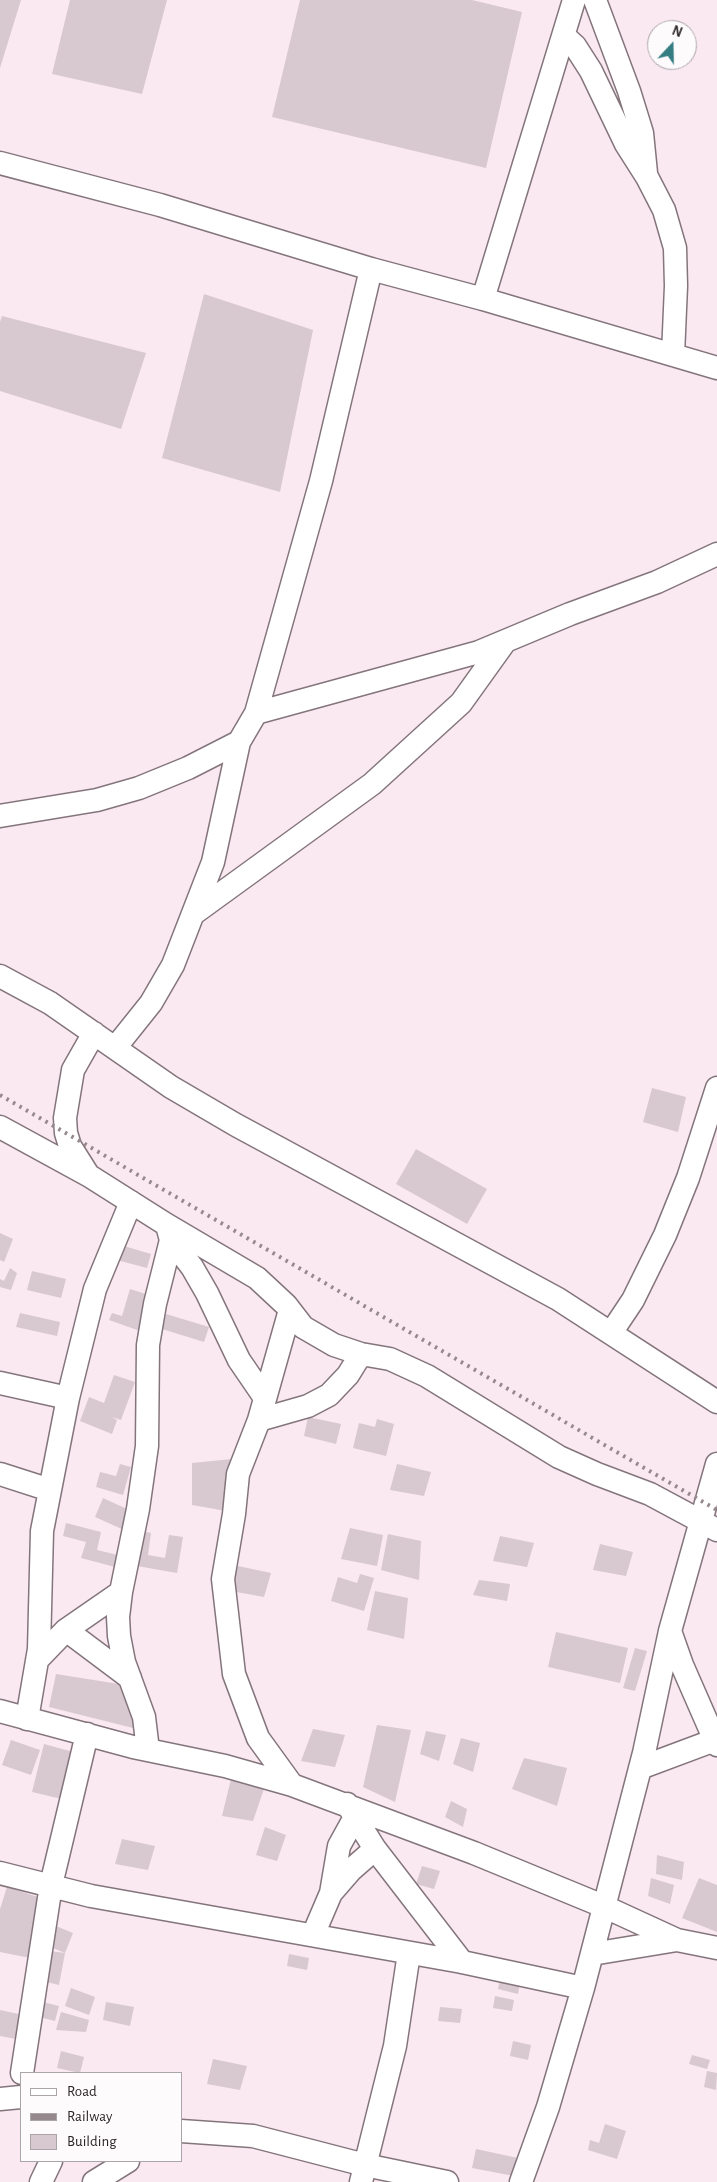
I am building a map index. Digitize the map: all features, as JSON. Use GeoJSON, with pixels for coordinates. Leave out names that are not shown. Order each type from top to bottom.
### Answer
{"type":"FeatureCollection","features":[{"type":"Feature","properties":{"kind":"street"},"geometry":{"type":"LineString","coordinates":[[483,299],[574,0]]}},
{"type":"Feature","properties":{"kind":"street"},"geometry":{"type":"LineString","coordinates":[[595,0],[629,91],[642,133],[646,151],[647,177]]}},
{"type":"Feature","properties":{"kind":"street"},"geometry":{"type":"LineString","coordinates":[[564,36],[575,46],[591,71],[626,144],[647,177],[664,210],[675,248],[674,355]]}},
{"type":"Feature","properties":{"kind":"street"},"geometry":{"type":"LineString","coordinates":[[0,163],[160,205],[371,269],[483,299],[717,368]]}},
{"type":"Feature","properties":{"kind":"street"},"geometry":{"type":"LineString","coordinates":[[115,1048],[151,1003],[174,965],[212,862],[219,840],[239,742],[256,713],[321,480],[371,269]]}},
{"type":"Feature","properties":{"kind":"street"},"geometry":{"type":"LineString","coordinates":[[256,713],[442,663],[504,643],[570,614],[656,582],[717,554]]}},
{"type":"Feature","properties":{"kind":"street"},"geometry":{"type":"LineString","coordinates":[[193,914],[372,784],[461,704],[504,643]]}},
{"type":"Feature","properties":{"kind":"street"},"geometry":{"type":"LineString","coordinates":[[0,816],[96,800],[139,788],[188,768],[239,742]]}},
{"type":"Feature","properties":{"kind":"street"},"geometry":{"type":"LineString","coordinates":[[0,976],[50,1003],[171,1087],[236,1125],[558,1299],[717,1402]]}},
{"type":"Feature","properties":{"kind":"street"},"geometry":{"type":"LineString","coordinates":[[88,1175],[70,1146],[66,1133],[65,1118],[73,1070],[94,1033]]}},
{"type":"Feature","properties":{"kind":"street"},"geometry":{"type":"LineString","coordinates":[[612,1334],[634,1300],[665,1235],[688,1178],[717,1088]]}},
{"type":"Feature","properties":{"kind":"street"},"geometry":{"type":"LineString","coordinates":[[0,1127],[88,1175],[130,1202],[169,1232],[257,1278],[290,1310],[303,1327],[334,1345],[361,1354],[390,1359],[427,1376],[559,1457],[597,1474],[710,1514]]}},
{"type":"Feature","properties":{"kind":"street"},"geometry":{"type":"LineString","coordinates":[[27,1720],[37,1660],[40,1625],[42,1531],[68,1398],[95,1288],[130,1202]]}},
{"type":"Feature","properties":{"kind":"street"},"geometry":{"type":"LineString","coordinates":[[169,1232],[192,1267],[239,1360],[265,1398]]}},
{"type":"Feature","properties":{"kind":"street"},"geometry":{"type":"LineString","coordinates":[[148,1750],[144,1718],[124,1662],[119,1636],[120,1592],[138,1509],[147,1446],[148,1345],[169,1232]]}},
{"type":"Feature","properties":{"kind":"street"},"geometry":{"type":"LineString","coordinates":[[290,1310],[259,1420],[238,1474],[234,1514],[223,1579],[234,1674],[258,1738],[292,1785]]}},
{"type":"Feature","properties":{"kind":"street"},"geometry":{"type":"LineString","coordinates":[[259,1420],[308,1406],[329,1395],[348,1375],[361,1354]]}},
{"type":"Feature","properties":{"kind":"street"},"geometry":{"type":"LineString","coordinates":[[0,1383],[68,1398]]}},
{"type":"Feature","properties":{"kind":"street"},"geometry":{"type":"LineString","coordinates":[[521,2182],[548,2106],[583,1988],[640,1768],[670,1631],[710,1514],[717,1464]]}},
{"type":"Feature","properties":{"kind":"street"},"geometry":{"type":"LineString","coordinates":[[0,1474],[50,1490]]}},
{"type":"Feature","properties":{"kind":"street"},"geometry":{"type":"LineString","coordinates":[[37,1660],[66,1630],[120,1592]]}},
{"type":"Feature","properties":{"kind":"street"},"geometry":{"type":"LineString","coordinates":[[40,1625],[119,1636]]}},
{"type":"Feature","properties":{"kind":"street"},"geometry":{"type":"LineString","coordinates":[[66,1630],[130,1678]]}},
{"type":"Feature","properties":{"kind":"street"},"geometry":{"type":"LineString","coordinates":[[640,1768],[716,1742],[682,1665],[670,1631]]}},
{"type":"Feature","properties":{"kind":"street"},"geometry":{"type":"LineString","coordinates":[[0,1711],[27,1720],[148,1750],[225,1766],[292,1785],[351,1810],[604,1906],[677,1940],[717,1948]]}},
{"type":"Feature","properties":{"kind":"street"},"geometry":{"type":"LineString","coordinates":[[22,2072],[51,1885],[87,1734]]}},
{"type":"Feature","properties":{"kind":"street"},"geometry":{"type":"LineString","coordinates":[[351,1810],[374,1849],[462,1962]]}},
{"type":"Feature","properties":{"kind":"street"},"geometry":{"type":"LineString","coordinates":[[313,1935],[328,1900],[339,1846],[351,1810]]}},
{"type":"Feature","properties":{"kind":"street"},"geometry":{"type":"LineString","coordinates":[[328,1900],[351,1870],[374,1849]]}},
{"type":"Feature","properties":{"kind":"street"},"geometry":{"type":"LineString","coordinates":[[0,1873],[91,1896],[462,1962],[583,1988]]}},
{"type":"Feature","properties":{"kind":"street"},"geometry":{"type":"LineString","coordinates":[[328,1900],[338,1939]]}},
{"type":"Feature","properties":{"kind":"street"},"geometry":{"type":"LineString","coordinates":[[592,1954],[677,1940]]}},
{"type":"Feature","properties":{"kind":"street"},"geometry":{"type":"LineString","coordinates":[[363,2174],[395,2046],[409,1953]]}},
{"type":"Feature","properties":{"kind":"street"},"geometry":{"type":"LineString","coordinates":[[182,2131],[253,2136],[363,2174],[447,2182]]}},
{"type":"Feature","properties":{"kind":"street"},"geometry":{"type":"LineString","coordinates":[[41,2182],[51,2162]]}},
{"type":"Feature","properties":{"kind":"street"},"geometry":{"type":"LineString","coordinates":[[94,2182],[126,2162]]}},
{"type":"Feature","properties":{"kind":"building"},"geometry":{"type":"Polygon","coordinates":[[[0,0],[21,0],[0,68],[0,0]]]}},
{"type":"Feature","properties":{"kind":"building"},"geometry":{"type":"Polygon","coordinates":[[[70,0],[167,0],[142,94],[52,74],[70,0]]]}},
{"type":"Feature","properties":{"kind":"building"},"geometry":{"type":"Polygon","coordinates":[[[300,0],[472,0],[522,12],[486,168],[272,117],[300,0]]]}},
{"type":"Feature","properties":{"kind":"building"},"geometry":{"type":"Polygon","coordinates":[[[204,294],[313,330],[280,492],[162,458],[204,294]]]}},
{"type":"Feature","properties":{"kind":"building"},"geometry":{"type":"Polygon","coordinates":[[[2,316],[146,353],[121,429],[0,391],[0,322],[2,316]]]}},
{"type":"Feature","properties":{"kind":"building"},"geometry":{"type":"Polygon","coordinates":[[[652,1088],[686,1097],[678,1132],[643,1122],[652,1088]]]}},
{"type":"Feature","properties":{"kind":"building"},"geometry":{"type":"Polygon","coordinates":[[[416,1149],[487,1189],[467,1224],[396,1184],[416,1149]]]}},
{"type":"Feature","properties":{"kind":"building"},"geometry":{"type":"Polygon","coordinates":[[[0,1233],[13,1239],[4,1262],[0,1260],[0,1233]]]}},
{"type":"Feature","properties":{"kind":"building"},"geometry":{"type":"Polygon","coordinates":[[[117,1244],[151,1254],[147,1268],[113,1259],[117,1244]]]}},
{"type":"Feature","properties":{"kind":"building"},"geometry":{"type":"Polygon","coordinates":[[[10,1268],[17,1273],[11,1290],[0,1287],[0,1279],[4,1281],[10,1268]]]}},
{"type":"Feature","properties":{"kind":"building"},"geometry":{"type":"Polygon","coordinates":[[[32,1271],[66,1279],[61,1298],[27,1290],[32,1271]]]}},
{"type":"Feature","properties":{"kind":"building"},"geometry":{"type":"Polygon","coordinates":[[[130,1289],[152,1296],[140,1331],[109,1320],[112,1313],[122,1316],[130,1289]]]}},
{"type":"Feature","properties":{"kind":"building"},"geometry":{"type":"Polygon","coordinates":[[[20,1313],[60,1322],[57,1336],[16,1327],[20,1313]]]}},
{"type":"Feature","properties":{"kind":"building"},"geometry":{"type":"Polygon","coordinates":[[[166,1314],[209,1327],[204,1342],[162,1329],[166,1314]]]}},
{"type":"Feature","properties":{"kind":"building"},"geometry":{"type":"Polygon","coordinates":[[[114,1375],[135,1382],[121,1420],[112,1417],[117,1420],[112,1434],[80,1421],[89,1397],[104,1403],[114,1375]]]}},
{"type":"Feature","properties":{"kind":"building"},"geometry":{"type":"Polygon","coordinates":[[[308,1417],[341,1424],[336,1444],[304,1436],[308,1417]]]}},
{"type":"Feature","properties":{"kind":"building"},"geometry":{"type":"Polygon","coordinates":[[[377,1419],[394,1424],[386,1456],[353,1448],[359,1423],[375,1427],[377,1419]]]}},
{"type":"Feature","properties":{"kind":"building"},"geometry":{"type":"Polygon","coordinates":[[[232,1459],[226,1511],[192,1505],[192,1463],[232,1459]]]}},
{"type":"Feature","properties":{"kind":"building"},"geometry":{"type":"Polygon","coordinates":[[[120,1464],[131,1467],[123,1495],[96,1487],[100,1472],[116,1476],[120,1464]]]}},
{"type":"Feature","properties":{"kind":"building"},"geometry":{"type":"Polygon","coordinates":[[[397,1464],[431,1472],[424,1496],[390,1490],[397,1464]]]}},
{"type":"Feature","properties":{"kind":"building"},"geometry":{"type":"Polygon","coordinates":[[[103,1498],[127,1509],[124,1530],[95,1517],[103,1498]]]}},
{"type":"Feature","properties":{"kind":"building"},"geometry":{"type":"Polygon","coordinates":[[[66,1523],[101,1532],[97,1550],[118,1555],[115,1567],[81,1558],[86,1542],[63,1536],[66,1523]]]}},
{"type":"Feature","properties":{"kind":"building"},"geometry":{"type":"Polygon","coordinates":[[[350,1528],[383,1535],[377,1566],[341,1559],[350,1528]]]}},
{"type":"Feature","properties":{"kind":"building"},"geometry":{"type":"Polygon","coordinates":[[[143,1531],[151,1533],[148,1555],[165,1558],[169,1535],[183,1537],[177,1573],[137,1566],[143,1531]]]}},
{"type":"Feature","properties":{"kind":"building"},"geometry":{"type":"Polygon","coordinates":[[[388,1534],[421,1541],[419,1580],[381,1570],[388,1534]]]}},
{"type":"Feature","properties":{"kind":"building"},"geometry":{"type":"Polygon","coordinates":[[[500,1536],[534,1543],[527,1567],[493,1561],[500,1536]]]}},
{"type":"Feature","properties":{"kind":"building"},"geometry":{"type":"Polygon","coordinates":[[[600,1544],[633,1552],[626,1576],[593,1570],[600,1544]]]}},
{"type":"Feature","properties":{"kind":"building"},"geometry":{"type":"Polygon","coordinates":[[[238,1566],[271,1573],[264,1597],[231,1591],[238,1566]]]}},
{"type":"Feature","properties":{"kind":"building"},"geometry":{"type":"Polygon","coordinates":[[[360,1574],[374,1578],[364,1611],[331,1601],[338,1577],[357,1583],[360,1574]]]}},
{"type":"Feature","properties":{"kind":"building"},"geometry":{"type":"Polygon","coordinates":[[[479,1580],[510,1584],[507,1601],[473,1595],[479,1580]]]}},
{"type":"Feature","properties":{"kind":"building"},"geometry":{"type":"Polygon","coordinates":[[[375,1591],[408,1598],[404,1639],[367,1630],[375,1591]]]}},
{"type":"Feature","properties":{"kind":"building"},"geometry":{"type":"Polygon","coordinates":[[[556,1632],[628,1648],[620,1683],[548,1667],[556,1632]]]}},
{"type":"Feature","properties":{"kind":"building"},"geometry":{"type":"Polygon","coordinates":[[[635,1648],[647,1651],[635,1691],[623,1688],[635,1648]]]}},
{"type":"Feature","properties":{"kind":"building"},"geometry":{"type":"Polygon","coordinates":[[[56,1674],[125,1685],[137,1729],[49,1707],[56,1674]]]}},
{"type":"Feature","properties":{"kind":"building"},"geometry":{"type":"Polygon","coordinates":[[[377,1725],[411,1730],[395,1802],[363,1787],[377,1725]]]}},
{"type":"Feature","properties":{"kind":"building"},"geometry":{"type":"Polygon","coordinates":[[[313,1729],[345,1735],[335,1767],[301,1761],[313,1729]]]}},
{"type":"Feature","properties":{"kind":"building"},"geometry":{"type":"Polygon","coordinates":[[[426,1731],[446,1735],[439,1761],[420,1754],[426,1731]]]}},
{"type":"Feature","properties":{"kind":"building"},"geometry":{"type":"Polygon","coordinates":[[[461,1738],[480,1743],[473,1772],[453,1764],[461,1738]]]}},
{"type":"Feature","properties":{"kind":"building"},"geometry":{"type":"Polygon","coordinates":[[[11,1740],[40,1750],[31,1775],[2,1765],[11,1740]]]}},
{"type":"Feature","properties":{"kind":"building"},"geometry":{"type":"Polygon","coordinates":[[[44,1744],[77,1753],[66,1800],[32,1792],[44,1744]]]}},
{"type":"Feature","properties":{"kind":"building"},"geometry":{"type":"Polygon","coordinates":[[[524,1758],[567,1768],[557,1806],[512,1789],[524,1758]]]}},
{"type":"Feature","properties":{"kind":"building"},"geometry":{"type":"Polygon","coordinates":[[[231,1779],[265,1786],[253,1821],[222,1816],[231,1779]]]}},
{"type":"Feature","properties":{"kind":"building"},"geometry":{"type":"Polygon","coordinates":[[[451,1801],[467,1809],[463,1827],[445,1817],[451,1801]]]}},
{"type":"Feature","properties":{"kind":"building"},"geometry":{"type":"Polygon","coordinates":[[[265,1827],[286,1835],[277,1861],[256,1855],[265,1827]]]}},
{"type":"Feature","properties":{"kind":"building"},"geometry":{"type":"Polygon","coordinates":[[[122,1839],[155,1846],[148,1870],[115,1864],[122,1839]]]}},
{"type":"Feature","properties":{"kind":"building"},"geometry":{"type":"Polygon","coordinates":[[[657,1855],[684,1862],[682,1880],[656,1874],[657,1855]]]}},
{"type":"Feature","properties":{"kind":"building"},"geometry":{"type":"Polygon","coordinates":[[[422,1866],[440,1871],[434,1889],[416,1884],[422,1866]]]}},
{"type":"Feature","properties":{"kind":"building"},"geometry":{"type":"Polygon","coordinates":[[[651,1878],[674,1885],[670,1904],[648,1896],[651,1878]]]}},
{"type":"Feature","properties":{"kind":"building"},"geometry":{"type":"Polygon","coordinates":[[[699,1878],[717,1885],[717,1932],[682,1918],[699,1878]]]}},
{"type":"Feature","properties":{"kind":"building"},"geometry":{"type":"Polygon","coordinates":[[[7,1887],[44,1899],[30,1958],[0,1952],[0,1909],[7,1887]]]}},
{"type":"Feature","properties":{"kind":"building"},"geometry":{"type":"Polygon","coordinates":[[[56,1926],[73,1933],[65,1953],[48,1946],[56,1926]]]}},
{"type":"Feature","properties":{"kind":"building"},"geometry":{"type":"Polygon","coordinates":[[[49,1951],[65,1953],[59,1985],[42,1981],[49,1951]]]}},
{"type":"Feature","properties":{"kind":"building"},"geometry":{"type":"Polygon","coordinates":[[[289,1954],[309,1958],[307,1970],[287,1966],[289,1954]]]}},
{"type":"Feature","properties":{"kind":"building"},"geometry":{"type":"Polygon","coordinates":[[[500,1979],[520,1983],[518,1994],[498,1989],[500,1979]]]}},
{"type":"Feature","properties":{"kind":"building"},"geometry":{"type":"Polygon","coordinates":[[[71,1988],[95,1997],[89,2015],[65,2006],[71,1988]]]}},
{"type":"Feature","properties":{"kind":"building"},"geometry":{"type":"Polygon","coordinates":[[[495,1996],[514,2000],[512,2011],[493,2008],[495,1996]]]}},
{"type":"Feature","properties":{"kind":"building"},"geometry":{"type":"Polygon","coordinates":[[[39,2001],[59,2006],[55,2021],[35,2016],[39,2001]]]}},
{"type":"Feature","properties":{"kind":"building"},"geometry":{"type":"Polygon","coordinates":[[[106,2002],[134,2007],[130,2026],[103,2020],[106,2002]]]}},
{"type":"Feature","properties":{"kind":"building"},"geometry":{"type":"Polygon","coordinates":[[[440,2007],[462,2009],[460,2023],[438,2021],[440,2007]]]}},
{"type":"Feature","properties":{"kind":"building"},"geometry":{"type":"Polygon","coordinates":[[[0,2010],[23,2015],[16,2039],[0,2036],[0,2010]]]}},
{"type":"Feature","properties":{"kind":"building"},"geometry":{"type":"Polygon","coordinates":[[[61,2012],[89,2020],[86,2032],[56,2030],[61,2012]]]}},
{"type":"Feature","properties":{"kind":"building"},"geometry":{"type":"Polygon","coordinates":[[[513,2041],[531,2045],[528,2060],[510,2056],[513,2041]]]}},
{"type":"Feature","properties":{"kind":"building"},"geometry":{"type":"Polygon","coordinates":[[[61,2051],[84,2057],[80,2072],[57,2068],[61,2051]]]}},
{"type":"Feature","properties":{"kind":"building"},"geometry":{"type":"Polygon","coordinates":[[[692,2055],[710,2060],[707,2069],[689,2064],[692,2055]]]}},
{"type":"Feature","properties":{"kind":"building"},"geometry":{"type":"Polygon","coordinates":[[[213,2059],[247,2066],[240,2090],[207,2084],[213,2059]]]}},
{"type":"Feature","properties":{"kind":"building"},"geometry":{"type":"Polygon","coordinates":[[[707,2071],[717,2073],[716,2090],[704,2087],[707,2071]]]}},
{"type":"Feature","properties":{"kind":"building"},"geometry":{"type":"Polygon","coordinates":[[[605,2124],[626,2131],[617,2159],[588,2150],[590,2140],[599,2143],[605,2124]]]}},
{"type":"Feature","properties":{"kind":"building"},"geometry":{"type":"Polygon","coordinates":[[[476,2149],[518,2158],[514,2176],[472,2168],[476,2149]]]}},
{"type":"Feature","properties":{"kind":"railway"},"geometry":{"type":"LineString","coordinates":[[0,1095],[717,1510]]}}]}
